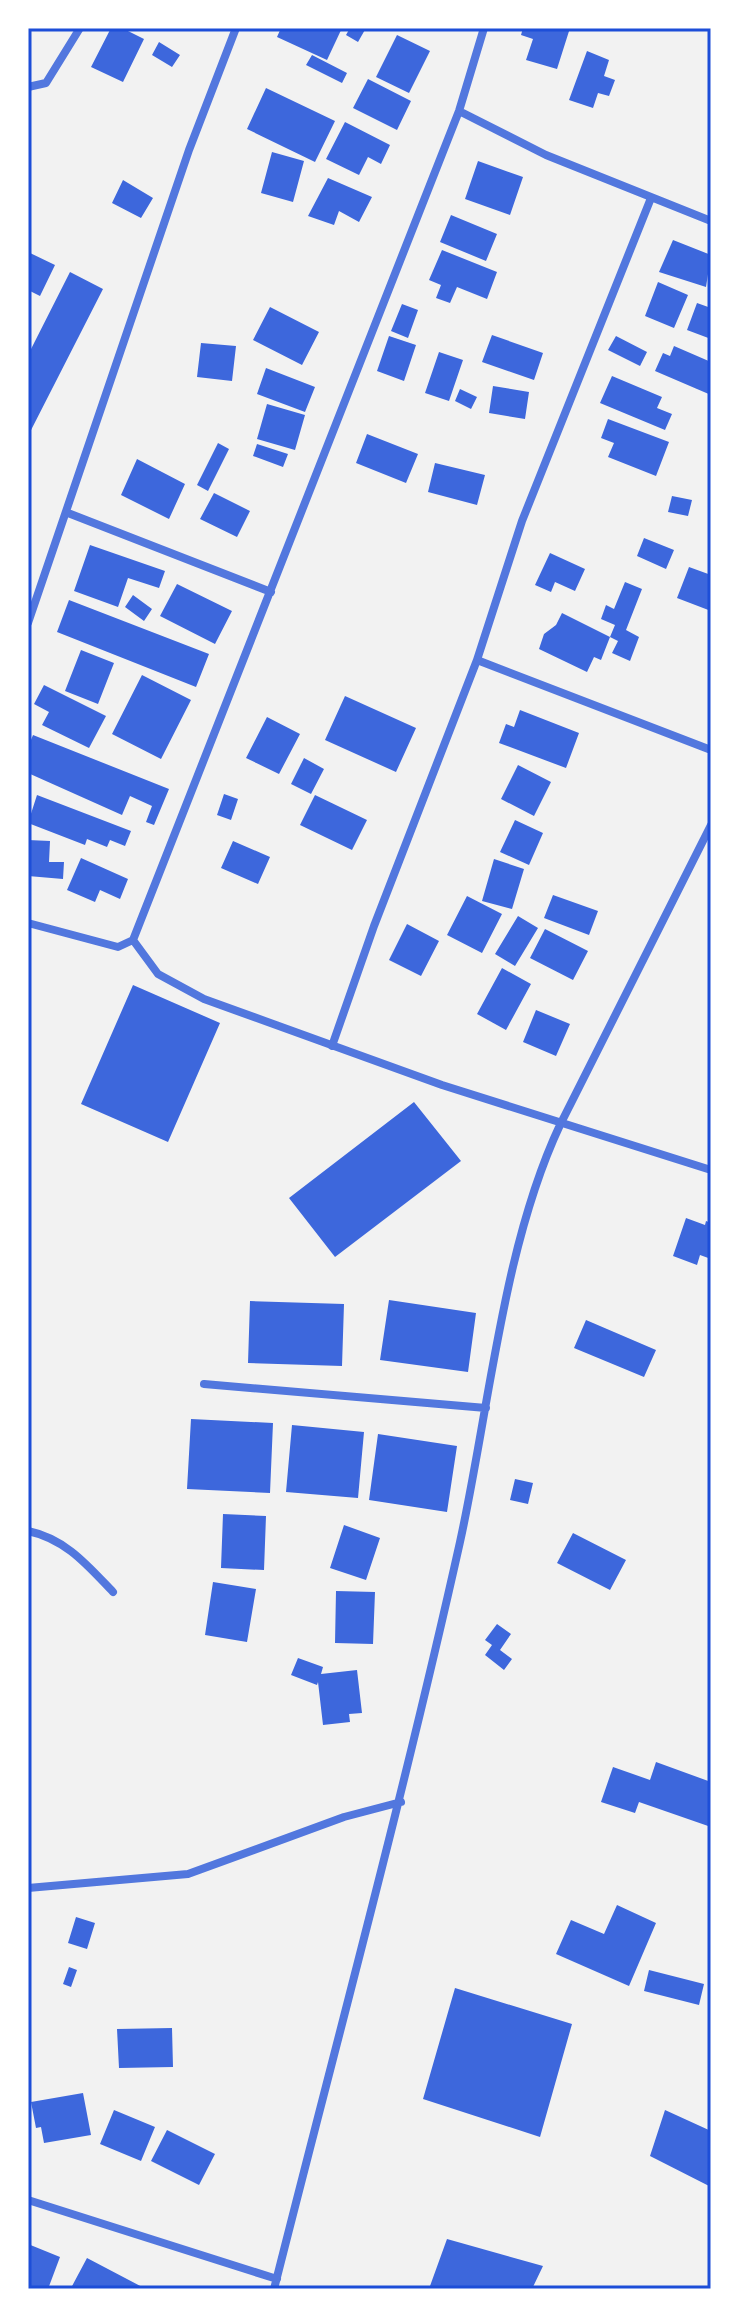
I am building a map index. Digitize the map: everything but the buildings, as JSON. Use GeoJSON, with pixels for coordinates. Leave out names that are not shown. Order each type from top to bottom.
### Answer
{"type":"FeatureCollection","features":[{"type":"Feature","properties":{"kind":"street"},"geometry":{"type":"LineString","coordinates":[[28,87],[46,83],[80,28]]}},
{"type":"Feature","properties":{"kind":"street"},"geometry":{"type":"LineString","coordinates":[[28,623],[68,513],[189,150],[236,28]]}},
{"type":"Feature","properties":{"kind":"street"},"geometry":{"type":"LineString","coordinates":[[28,923],[118,947],[133,940],[459,111],[484,28]]}},
{"type":"Feature","properties":{"kind":"street"},"geometry":{"type":"LineString","coordinates":[[459,111],[546,155],[711,221]]}},
{"type":"Feature","properties":{"kind":"street"},"geometry":{"type":"LineString","coordinates":[[332,1046],[374,926],[477,660],[532,495],[651,198]]}},
{"type":"Feature","properties":{"kind":"street"},"geometry":{"type":"LineString","coordinates":[[68,513],[271,592]]}},
{"type":"Feature","properties":{"kind":"street"},"geometry":{"type":"LineString","coordinates":[[477,660],[711,750]]}},
{"type":"Feature","properties":{"kind":"street"},"geometry":{"type":"LineString","coordinates":[[28,2200],[276,2284],[401,1802],[461,1538],[515,1268],[547,1152],[711,825]]}},
{"type":"Feature","properties":{"kind":"street"},"geometry":{"type":"LineString","coordinates":[[133,940],[158,974],[177,987],[332,1046],[560,1125],[711,1170]]}},
{"type":"Feature","properties":{"kind":"street"},"geometry":{"type":"LineString","coordinates":[[204,1384],[486,1408]]}},
{"type":"Feature","properties":{"kind":"street"},"geometry":{"type":"LineString","coordinates":[[28,1531],[48,1535],[74,1552],[113,1592]]}},
{"type":"Feature","properties":{"kind":"street"},"geometry":{"type":"LineString","coordinates":[[28,1888],[188,1874],[329,1822],[401,1802]]}}]}
